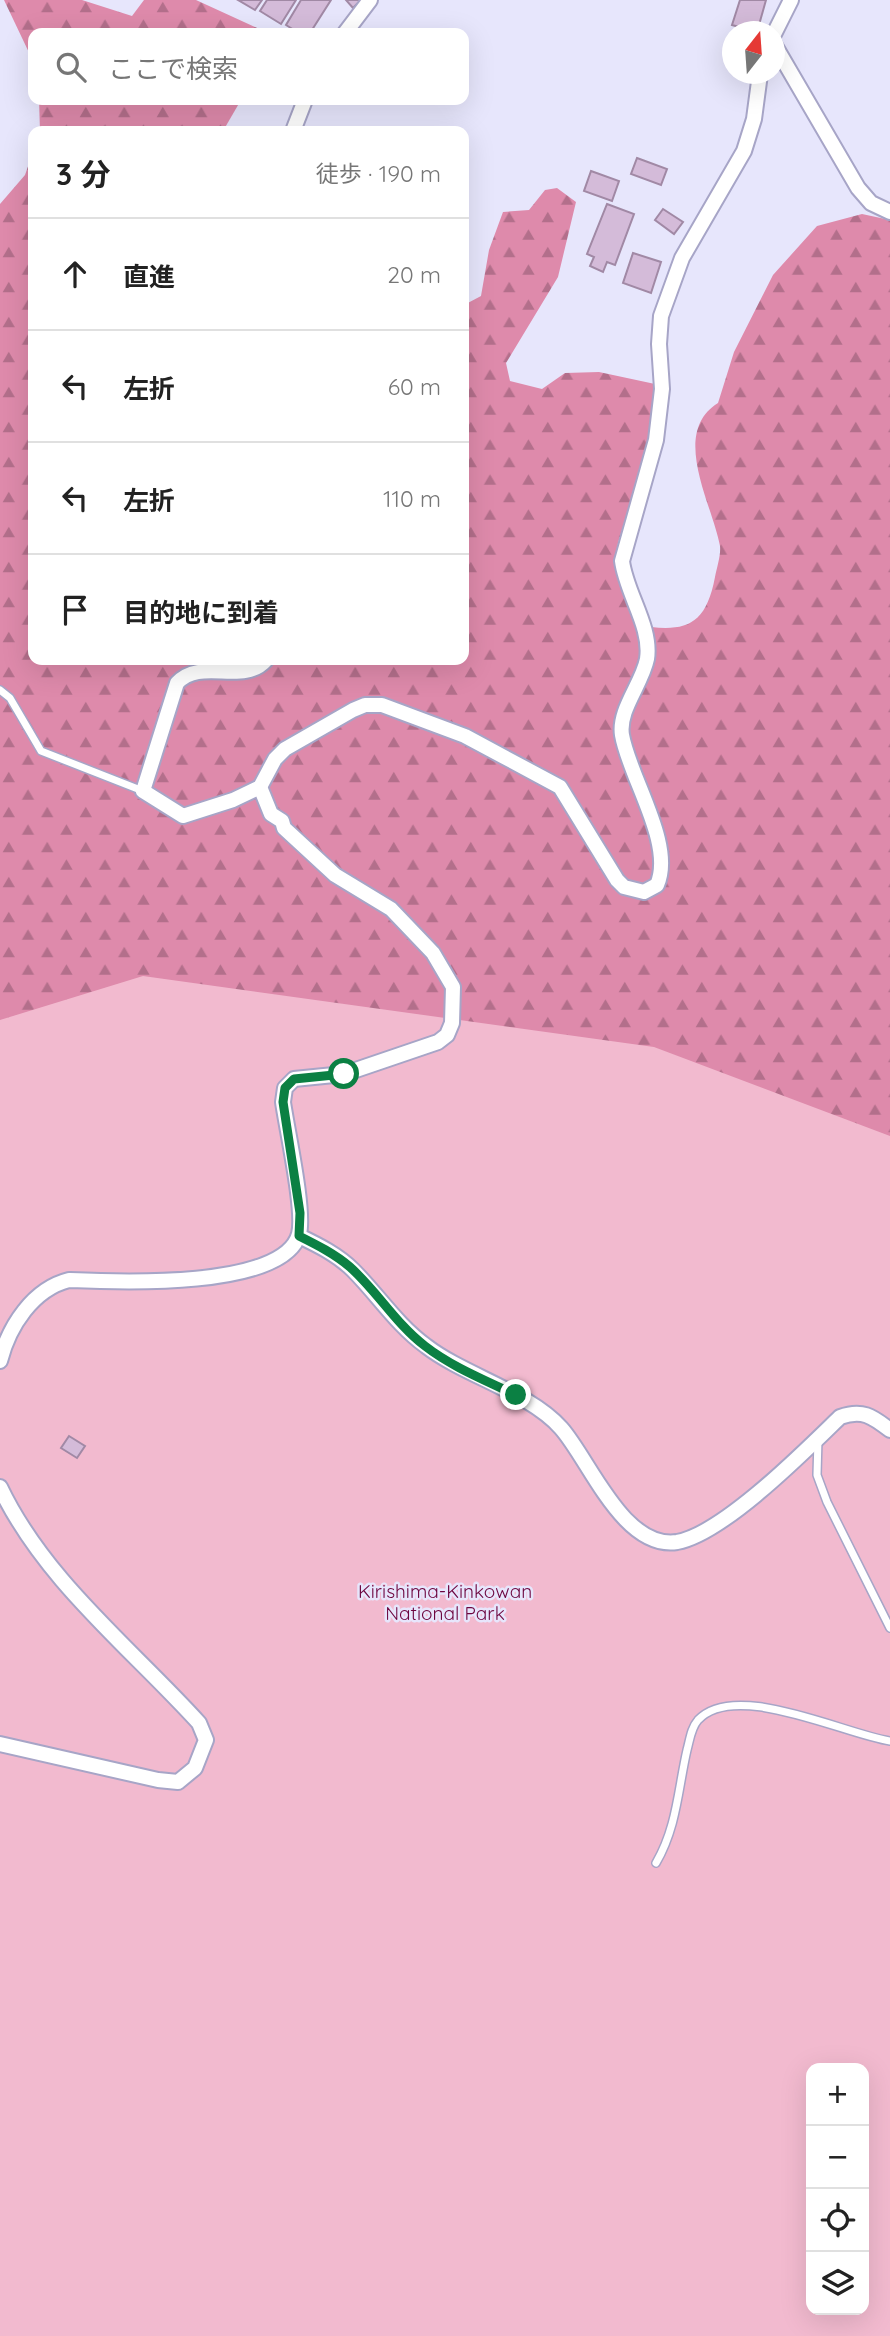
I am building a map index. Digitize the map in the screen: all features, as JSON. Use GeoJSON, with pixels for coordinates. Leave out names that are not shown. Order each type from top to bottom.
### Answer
{"type":"FeatureCollection","features":[{"type":"Feature","properties":{"kind":"street"},"geometry":{"type":"LineString","coordinates":[[349,28],[370,0]]}},
{"type":"Feature","properties":{"kind":"street"},"geometry":{"type":"LineString","coordinates":[[781,21],[791,0]]}},
{"type":"Feature","properties":{"kind":"street"},"geometry":{"type":"LineString","coordinates":[[785,61],[858,188],[871,203],[890,212]]}},
{"type":"Feature","properties":{"kind":"street"},"geometry":{"type":"LineString","coordinates":[[261,665],[247,671],[214,670],[185,675],[177,683],[143,791],[183,816],[233,800],[260,787],[275,759],[285,749],[353,710],[365,705],[382,705],[464,736],[560,787],[617,880],[624,887],[644,892],[657,885],[661,869],[656,835],[622,733],[647,659],[646,643],[624,577],[622,561],[656,440],[662,389],[659,344],[661,316],[682,258],[744,151],[754,119],[759,84]]}},
{"type":"Feature","properties":{"kind":"street"},"geometry":{"type":"LineString","coordinates":[[295,126],[304,105]]}},
{"type":"Feature","properties":{"kind":"street"},"geometry":{"type":"LineString","coordinates":[[0,1361],[22,1316],[36,1297],[53,1284],[69,1280],[181,1281],[224,1276],[268,1262],[289,1250],[299,1236],[300,1213],[283,1102],[285,1088],[294,1079],[344,1074],[438,1042],[447,1035],[452,1023],[453,987],[433,953],[391,909],[335,875],[285,828],[282,821],[271,814],[260,787]]}},
{"type":"Feature","properties":{"kind":"street"},"geometry":{"type":"LineString","coordinates":[[299,1236],[324,1248],[351,1268],[394,1318],[425,1346],[458,1367],[516,1395],[561,1427],[609,1500],[636,1527],[659,1540],[676,1542],[694,1536],[731,1514],[818,1439],[839,1417],[856,1412],[870,1415],[890,1430]]}},
{"type":"Feature","properties":{"kind":"street"},"geometry":{"type":"LineString","coordinates":[[0,1487],[31,1541],[66,1583],[200,1723],[206,1740],[195,1769],[178,1782],[158,1780],[0,1744]]}},
{"type":"Feature","properties":{"kind":"lane"},"geometry":{"type":"LineString","coordinates":[[0,690],[10,698],[41,751],[143,791]]}},
{"type":"Feature","properties":{"kind":"lane"},"geometry":{"type":"LineString","coordinates":[[818,1439],[817,1475],[827,1502],[890,1628]]}},
{"type":"Feature","properties":{"kind":"lane"},"geometry":{"type":"LineString","coordinates":[[656,1863],[669,1841],[676,1816],[692,1729],[710,1710],[728,1706],[767,1707],[890,1741]]}},
{"type":"Feature","properties":{"kind":"green space"},"geometry":{"type":"Polygon","coordinates":[[[4,0],[82,0],[132,16],[144,0],[196,0],[257,28],[28,28],[28,50],[4,0]]]}},
{"type":"Feature","properties":{"kind":"green space"},"geometry":{"type":"Polygon","coordinates":[[[39,105],[238,105],[226,126],[40,126],[39,105]]]}},
{"type":"Feature","properties":{"kind":"green space","name":"Kirishima-Kinkowan National Park"},"geometry":{"type":"Polygon","coordinates":[[[28,166],[28,665],[469,665],[469,302],[481,296],[489,250],[503,212],[529,210],[545,190],[557,188],[576,202],[558,277],[506,363],[510,381],[542,389],[565,373],[599,372],[655,384],[651,435],[618,543],[616,564],[635,625],[666,628],[689,624],[705,608],[711,595],[720,550],[698,470],[695,450],[697,432],[704,416],[718,403],[734,352],[773,275],[817,226],[862,214],[890,220],[890,2336],[0,2336],[0,204],[25,175],[28,166]]]}},
{"type":"Feature","properties":{"kind":"green space","name":"Kirishima-Kinkowan National Park"},"geometry":{"type":"Polygon","coordinates":[[[143,976],[654,1047],[890,1136],[890,2336],[0,2336],[0,1020],[143,976]]]}},
{"type":"Feature","properties":{"kind":"building"},"geometry":{"type":"Polygon","coordinates":[[[238,0],[262,0],[255,10],[238,0]]]}},
{"type":"Feature","properties":{"kind":"building"},"geometry":{"type":"Polygon","coordinates":[[[267,0],[296,0],[281,24],[260,11],[267,0]]]}},
{"type":"Feature","properties":{"kind":"building"},"geometry":{"type":"Polygon","coordinates":[[[301,0],[331,0],[313,28],[291,28],[286,25],[301,0]]]}},
{"type":"Feature","properties":{"kind":"building"},"geometry":{"type":"Polygon","coordinates":[[[346,0],[361,0],[353,8],[346,0]]]}},
{"type":"Feature","properties":{"kind":"building"},"geometry":{"type":"Polygon","coordinates":[[[740,0],[766,0],[760,21],[733,21],[740,0]]]}},
{"type":"Feature","properties":{"kind":"building"},"geometry":{"type":"Polygon","coordinates":[[[637,158],[667,169],[661,185],[631,174],[637,158]]]}},
{"type":"Feature","properties":{"kind":"building"},"geometry":{"type":"Polygon","coordinates":[[[591,171],[619,181],[612,201],[584,191],[591,171]]]}},
{"type":"Feature","properties":{"kind":"building"},"geometry":{"type":"Polygon","coordinates":[[[607,204],[634,214],[615,265],[607,262],[603,272],[590,266],[594,257],[587,254],[607,204]]]}},
{"type":"Feature","properties":{"kind":"building"},"geometry":{"type":"Polygon","coordinates":[[[663,209],[683,222],[674,234],[655,220],[663,209]]]}},
{"type":"Feature","properties":{"kind":"building"},"geometry":{"type":"Polygon","coordinates":[[[633,253],[661,262],[651,293],[623,283],[633,253]]]}},
{"type":"Feature","properties":{"kind":"building"},"geometry":{"type":"Polygon","coordinates":[[[69,1436],[85,1446],[77,1458],[61,1448],[69,1436]]]}},
{"type":"Feature","properties":{"kind":"route"},"geometry":{"type":"LineString","coordinates":[[344,1074],[294,1079],[285,1088],[283,1102],[300,1213],[299,1236],[324,1248],[351,1268],[394,1318],[425,1346],[458,1367],[516,1395]]}}]}
